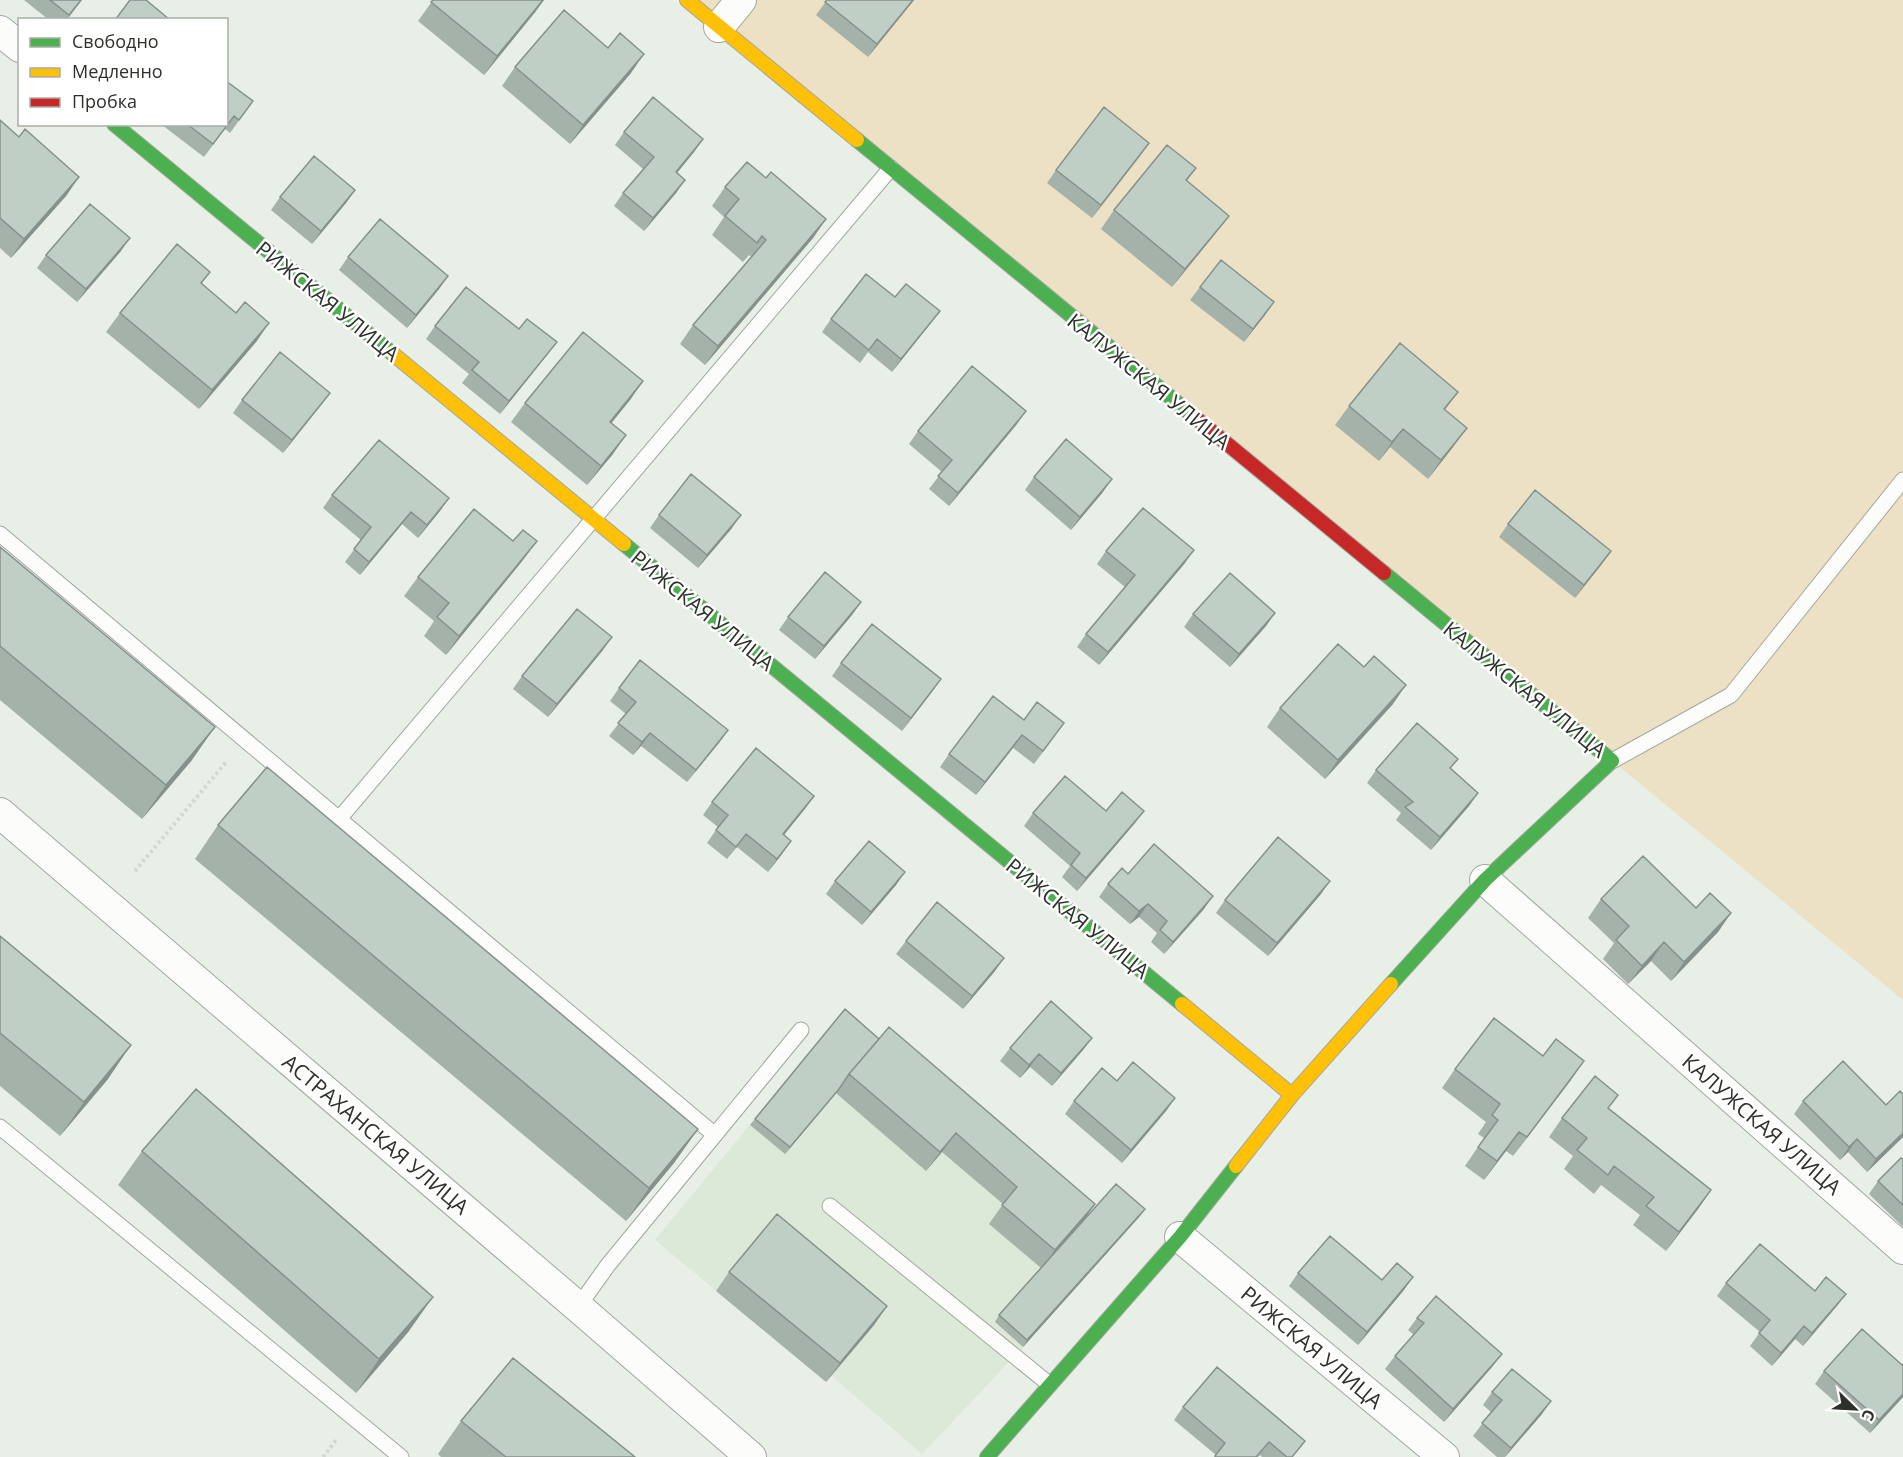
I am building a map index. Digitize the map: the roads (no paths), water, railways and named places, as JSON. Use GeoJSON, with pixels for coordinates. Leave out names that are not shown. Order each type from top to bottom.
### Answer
{"type":"FeatureCollection","features":[{"type":"Feature","properties":{"kind":"street","name":"КАЛУЖСКАЯ УЛИЦА"},"geometry":{"type":"LineString","coordinates":[[687,0],[1612,761]]}},
{"type":"Feature","properties":{"kind":"street"},"geometry":{"type":"LineString","coordinates":[[719,27],[741,0]]}},
{"type":"Feature","properties":{"kind":"street"},"geometry":{"type":"LineString","coordinates":[[0,31],[18,45]]}},
{"type":"Feature","properties":{"kind":"street","name":"РИЖСКАЯ УЛИЦА"},"geometry":{"type":"LineString","coordinates":[[116,126],[1292,1095]]}},
{"type":"Feature","properties":{"kind":"street"},"geometry":{"type":"LineString","coordinates":[[987,1457],[1180,1237],[1292,1095],[1485,880],[1612,761]]}},
{"type":"Feature","properties":{"kind":"street","name":"АСТРАХАНСКАЯ УЛИЦА"},"geometry":{"type":"LineString","coordinates":[[0,813],[751,1457]]}},
{"type":"Feature","properties":{"kind":"street","name":"КАЛУЖСКАЯ УЛИЦА"},"geometry":{"type":"LineString","coordinates":[[1485,880],[1903,1249]]}},
{"type":"Feature","properties":{"kind":"street","name":"РИЖСКАЯ УЛИЦА"},"geometry":{"type":"LineString","coordinates":[[1180,1237],[1444,1457]]}},
{"type":"Feature","properties":{"kind":"lane"},"geometry":{"type":"LineString","coordinates":[[339,819],[891,168]]}},
{"type":"Feature","properties":{"kind":"lane"},"geometry":{"type":"LineString","coordinates":[[1612,761],[1731,695],[1903,480]]}},
{"type":"Feature","properties":{"kind":"lane"},"geometry":{"type":"LineString","coordinates":[[0,534],[715,1135]]}},
{"type":"Feature","properties":{"kind":"lane"},"geometry":{"type":"LineString","coordinates":[[578,1307],[608,1265],[801,1030]]}},
{"type":"Feature","properties":{"kind":"lane"},"geometry":{"type":"LineString","coordinates":[[0,1127],[401,1457]]}},
{"type":"Feature","properties":{"kind":"lane"},"geometry":{"type":"LineString","coordinates":[[830,1206],[1049,1384]]}}]}
